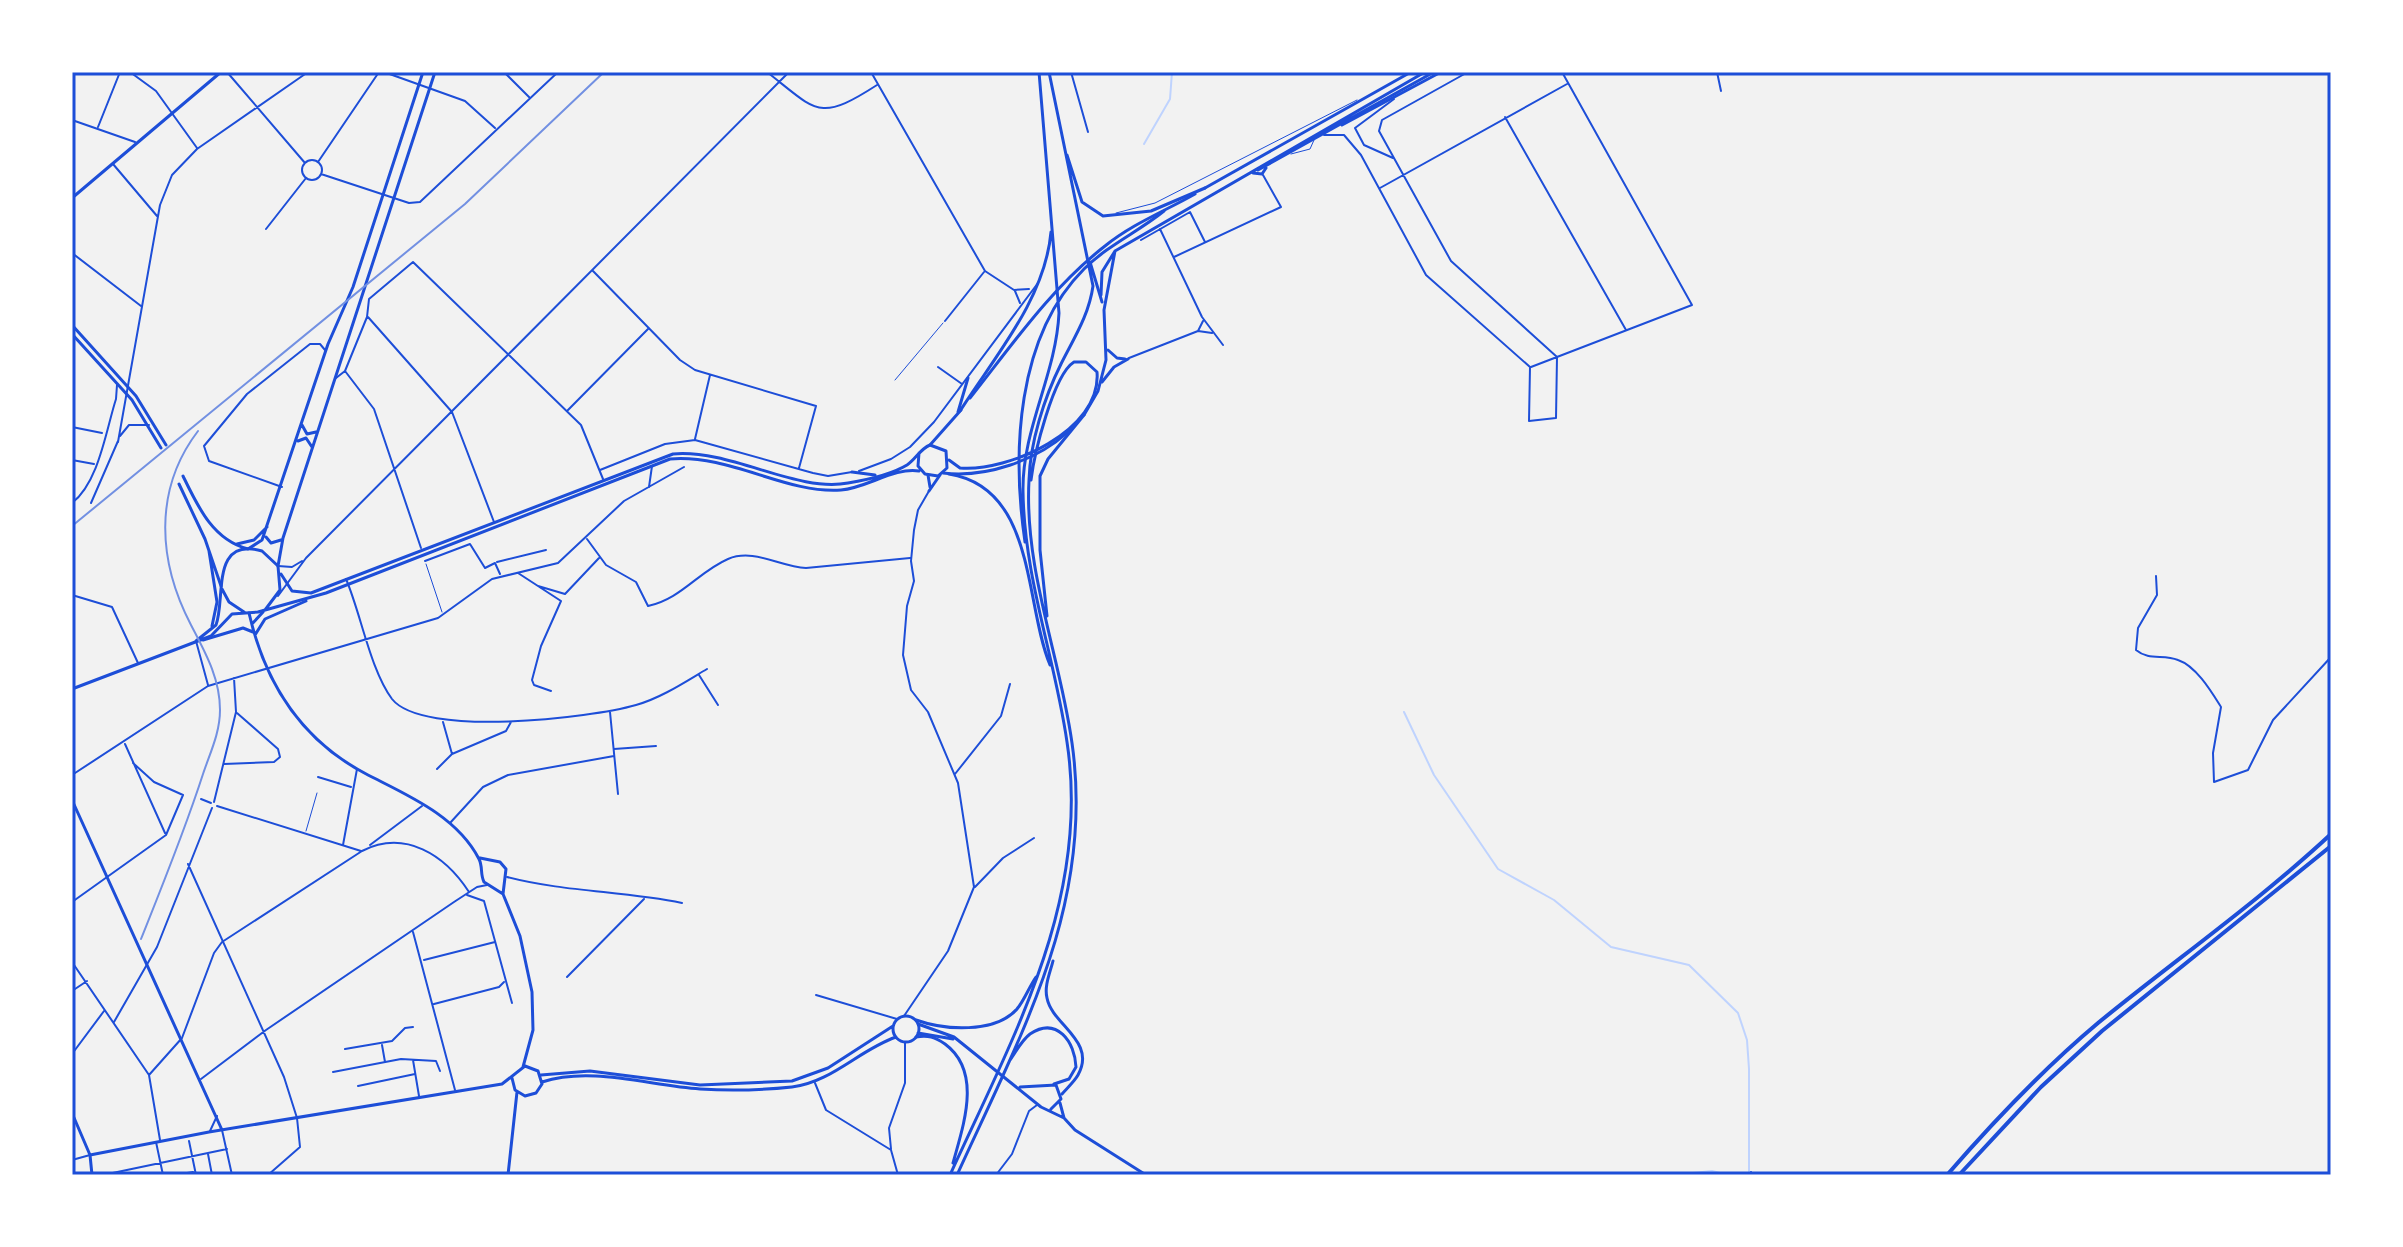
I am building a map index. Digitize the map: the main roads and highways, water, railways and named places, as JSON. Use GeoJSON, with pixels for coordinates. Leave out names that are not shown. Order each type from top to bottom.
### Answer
{"type":"FeatureCollection","features":[{"type":"Feature","properties":{"kind":"highway"},"geometry":{"type":"LineString","coordinates":[[1947,1175],[2008,1108],[2096,1025],[2287,873],[2331,834]]}},
{"type":"Feature","properties":{"kind":"highway"},"geometry":{"type":"LineString","coordinates":[[1959,1175],[2015,1113],[2102,1031],[2331,846]]}},
{"type":"Feature","properties":{"kind":"main road"},"geometry":{"type":"LineString","coordinates":[[72,198],[221,72]]}},
{"type":"Feature","properties":{"kind":"main road"},"geometry":{"type":"LineString","coordinates":[[196,641],[214,628],[218,618],[226,563],[233,555],[260,542],[267,533],[325,353],[353,287],[423,72]]}},
{"type":"Feature","properties":{"kind":"main road"},"geometry":{"type":"LineString","coordinates":[[278,566],[283,538],[435,72]]}},
{"type":"Feature","properties":{"kind":"main road"},"geometry":{"type":"LineString","coordinates":[[1021,472],[1058,326],[1039,72]]}},
{"type":"Feature","properties":{"kind":"main road"},"geometry":{"type":"LineString","coordinates":[[1049,72],[1093,286],[1091,299],[1054,381],[1036,442],[1029,496],[1034,560],[1072,740],[1078,807],[1073,868],[1046,997],[1052,1010],[1076,1036],[1081,1055],[1079,1074],[1062,1094],[1060,1103],[1064,1118]]}},
{"type":"Feature","properties":{"kind":"main road"},"geometry":{"type":"LineString","coordinates":[[183,476],[202,511],[226,541],[265,553],[278,566],[292,591],[307,594],[651,459],[693,453],[828,485],[852,483],[904,467],[930,445],[958,413],[1051,296],[1097,255],[1164,211],[1411,72]]}},
{"type":"Feature","properties":{"kind":"main road"},"geometry":{"type":"LineString","coordinates":[[1102,302],[1102,272],[1115,251],[1425,72]]}},
{"type":"Feature","properties":{"kind":"main road"},"geometry":{"type":"LineString","coordinates":[[1325,134],[1434,72]]}},
{"type":"Feature","properties":{"kind":"main road"},"geometry":{"type":"LineString","coordinates":[[1247,175],[1441,72]]}},
{"type":"Feature","properties":{"kind":"main road"},"geometry":{"type":"LineString","coordinates":[[1064,147],[1082,202],[1103,216],[1151,211],[1205,188]]}},
{"type":"Feature","properties":{"kind":"main road"},"geometry":{"type":"LineString","coordinates":[[1253,173],[1262,174],[1268,164]]}},
{"type":"Feature","properties":{"kind":"main road"},"geometry":{"type":"LineString","coordinates":[[958,413],[1042,277],[1052,225]]}},
{"type":"Feature","properties":{"kind":"main road"},"geometry":{"type":"LineString","coordinates":[[1084,239],[1104,310],[1107,348],[1101,383]]}},
{"type":"Feature","properties":{"kind":"main road"},"geometry":{"type":"LineString","coordinates":[[1104,310],[1115,251]]}},
{"type":"Feature","properties":{"kind":"main road"},"geometry":{"type":"LineString","coordinates":[[950,1175],[1041,971],[1065,888],[1072,830],[1071,772],[1054,675],[1028,558],[1020,446],[1035,359],[1054,310],[1070,285],[1097,255]]}},
{"type":"Feature","properties":{"kind":"main road"},"geometry":{"type":"LineString","coordinates":[[72,325],[151,416],[166,445]]}},
{"type":"Feature","properties":{"kind":"main road"},"geometry":{"type":"LineString","coordinates":[[72,334],[86,353],[125,392],[161,448]]}},
{"type":"Feature","properties":{"kind":"main road"},"geometry":{"type":"LineString","coordinates":[[1046,619],[1039,481],[1048,459],[1084,415],[1101,383],[1114,367],[1128,359],[1117,358],[1107,348]]}},
{"type":"Feature","properties":{"kind":"main road"},"geometry":{"type":"LineString","coordinates":[[930,445],[944,449],[949,460],[960,468],[1014,461],[1048,446],[1074,422],[1090,399],[1097,375],[1089,364],[1074,362],[1065,370],[1036,442]]}},
{"type":"Feature","properties":{"kind":"main road"},"geometry":{"type":"LineString","coordinates":[[958,413],[968,378]]}},
{"type":"Feature","properties":{"kind":"main road"},"geometry":{"type":"LineString","coordinates":[[255,635],[265,619],[306,601],[653,465],[685,458],[716,460],[827,490],[853,488],[914,470],[928,475],[1004,467],[1026,460],[1057,442],[1084,415]]}},
{"type":"Feature","properties":{"kind":"main road"},"geometry":{"type":"LineString","coordinates":[[303,421],[307,434],[314,433],[319,426]]}},
{"type":"Feature","properties":{"kind":"main road"},"geometry":{"type":"LineString","coordinates":[[295,445],[306,438],[312,443],[311,450]]}},
{"type":"Feature","properties":{"kind":"main road"},"geometry":{"type":"LineString","coordinates":[[919,453],[918,463],[923,472]]}},
{"type":"Feature","properties":{"kind":"main road"},"geometry":{"type":"LineString","coordinates":[[928,475],[929,491],[949,460]]}},
{"type":"Feature","properties":{"kind":"main road"},"geometry":{"type":"LineString","coordinates":[[852,472],[878,474]]}},
{"type":"Feature","properties":{"kind":"main road"},"geometry":{"type":"LineString","coordinates":[[949,474],[980,484],[1012,522],[1021,546],[1039,632],[1054,675]]}},
{"type":"Feature","properties":{"kind":"main road"},"geometry":{"type":"LineString","coordinates":[[179,484],[229,602],[249,613],[264,667],[280,696],[311,735],[357,769],[424,804],[449,824],[478,857],[482,878],[503,894]]}},
{"type":"Feature","properties":{"kind":"main road"},"geometry":{"type":"LineString","coordinates":[[226,541],[239,544],[251,542],[269,524]]}},
{"type":"Feature","properties":{"kind":"main road"},"geometry":{"type":"LineString","coordinates":[[267,533],[271,543],[283,538]]}},
{"type":"Feature","properties":{"kind":"main road"},"geometry":{"type":"LineString","coordinates":[[204,635],[213,625],[217,606],[208,547]]}},
{"type":"Feature","properties":{"kind":"main road"},"geometry":{"type":"LineString","coordinates":[[252,624],[278,596],[281,574]]}},
{"type":"Feature","properties":{"kind":"main road"},"geometry":{"type":"LineString","coordinates":[[72,689],[216,633],[229,616],[306,601]]}},
{"type":"Feature","properties":{"kind":"main road"},"geometry":{"type":"LineString","coordinates":[[196,641],[243,628],[255,635]]}},
{"type":"Feature","properties":{"kind":"main road"},"geometry":{"type":"LineString","coordinates":[[72,800],[222,1130]]}},
{"type":"Feature","properties":{"kind":"main road"},"geometry":{"type":"LineString","coordinates":[[90,1155],[209,1132],[502,1084],[512,1078],[529,1055],[533,1007],[529,968],[503,894],[502,884],[506,877],[502,864],[478,857]]}},
{"type":"Feature","properties":{"kind":"main road"},"geometry":{"type":"LineString","coordinates":[[482,869],[489,862]]}},
{"type":"Feature","properties":{"kind":"main road"},"geometry":{"type":"LineString","coordinates":[[495,887],[502,884]]}},
{"type":"Feature","properties":{"kind":"main road"},"geometry":{"type":"LineString","coordinates":[[957,1175],[1054,953]]}},
{"type":"Feature","properties":{"kind":"main road"},"geometry":{"type":"LineString","coordinates":[[917,1022],[996,1024],[1016,1010],[1041,971]]}},
{"type":"Feature","properties":{"kind":"main road"},"geometry":{"type":"LineString","coordinates":[[541,1075],[590,1071],[700,1085],[792,1081],[828,1068],[904,1016],[957,1040],[1036,1102],[1064,1118],[1075,1130],[1146,1175]]}},
{"type":"Feature","properties":{"kind":"main road"},"geometry":{"type":"LineString","coordinates":[[917,1022],[917,1035]]}},
{"type":"Feature","properties":{"kind":"main road"},"geometry":{"type":"LineString","coordinates":[[893,1026],[896,1037],[905,1042],[917,1035],[935,1033],[957,1040]]}},
{"type":"Feature","properties":{"kind":"main road"},"geometry":{"type":"LineString","coordinates":[[1006,1067],[1031,1034],[1043,1029],[1060,1032],[1072,1043],[1076,1067],[1069,1079],[1038,1088],[1020,1087]]}},
{"type":"Feature","properties":{"kind":"main road"},"geometry":{"type":"LineString","coordinates":[[917,1035],[931,1036],[951,1048],[966,1076],[966,1110],[950,1175]]}},
{"type":"Feature","properties":{"kind":"main road"},"geometry":{"type":"LineString","coordinates":[[542,1082],[580,1076],[720,1090],[794,1087],[814,1082],[874,1045],[896,1037]]}},
{"type":"Feature","properties":{"kind":"main road"},"geometry":{"type":"LineString","coordinates":[[518,1102],[536,1093],[542,1082],[529,1055]]}},
{"type":"Feature","properties":{"kind":"main road"},"geometry":{"type":"LineString","coordinates":[[523,1067],[534,1067]]}},
{"type":"Feature","properties":{"kind":"main road"},"geometry":{"type":"LineString","coordinates":[[508,1175],[509,1142],[518,1102],[512,1078]]}},
{"type":"Feature","properties":{"kind":"main road"},"geometry":{"type":"LineString","coordinates":[[502,1084],[525,1096]]}},
{"type":"Feature","properties":{"kind":"main road"},"geometry":{"type":"LineString","coordinates":[[1054,1084],[1062,1094]]}},
{"type":"Feature","properties":{"kind":"main road"},"geometry":{"type":"LineString","coordinates":[[1036,1102],[1038,1088]]}},
{"type":"Feature","properties":{"kind":"main road"},"geometry":{"type":"LineString","coordinates":[[1049,1109],[1060,1103]]}},
{"type":"Feature","properties":{"kind":"main road"},"geometry":{"type":"LineString","coordinates":[[72,1113],[90,1155],[92,1175]]}},
{"type":"Feature","properties":{"kind":"waterway"},"geometry":{"type":"LineString","coordinates":[[1144,144],[1170,99],[1172,72]]}},
{"type":"Feature","properties":{"kind":"waterway"},"geometry":{"type":"LineString","coordinates":[[1404,712],[1434,775],[1498,869],[1554,900],[1611,947],[1689,965],[1738,1013],[1747,1040],[1749,1069],[1749,1175]]}},
{"type":"Feature","properties":{"kind":"waterway"},"geometry":{"type":"LineString","coordinates":[[1674,1175],[1712,1171],[1728,1175]]}},
{"type":"Feature","properties":{"kind":"railway"},"geometry":{"type":"LineString","coordinates":[[72,526],[465,204],[604,72]]}},
{"type":"Feature","properties":{"kind":"railway"},"geometry":{"type":"LineString","coordinates":[[141,939],[189,816],[220,718],[215,676],[180,601],[172,576],[165,526],[173,477],[198,431]]}}]}
